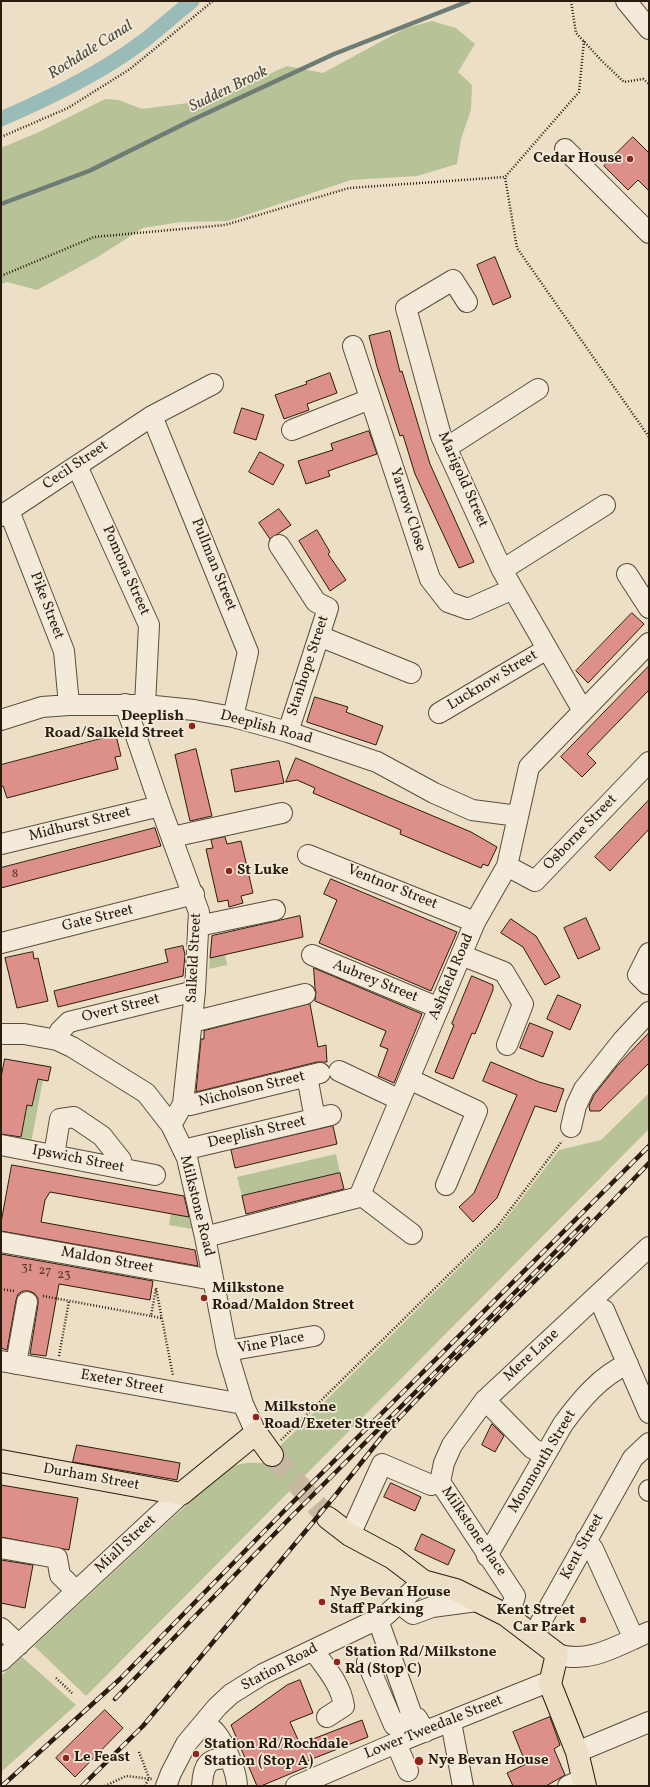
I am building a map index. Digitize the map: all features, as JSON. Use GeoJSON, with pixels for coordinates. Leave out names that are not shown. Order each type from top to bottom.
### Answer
{"type":"FeatureCollection","features":[{"type":"Feature","properties":{"kind":"main road","name":"Milkstone Road"},"geometry":{"type":"LineString","coordinates":[[256,1433],[276,1448]]}},
{"type":"Feature","properties":{"kind":"main road","name":"Miall Street"},"geometry":{"type":"LineString","coordinates":[[181,1494],[256,1433]]}},
{"type":"Feature","properties":{"kind":"main road","name":"Durham Street"},"geometry":{"type":"LineString","coordinates":[[1,1461],[181,1494]]}},
{"type":"Feature","properties":{"kind":"main road"},"geometry":{"type":"LineString","coordinates":[[328,1518],[350,1535],[394,1558],[423,1581],[456,1590],[506,1615],[557,1654],[550,1684],[577,1752],[579,1784]]}},
{"type":"Feature","properties":{"kind":"street"},"geometry":{"type":"LineString","coordinates":[[626,1],[649,29]]}},
{"type":"Feature","properties":{"kind":"street"},"geometry":{"type":"LineString","coordinates":[[565,149],[649,233]]}},
{"type":"Feature","properties":{"kind":"street","name":"Marigold Street"},"geometry":{"type":"LineString","coordinates":[[467,302],[452,280],[406,308],[441,436],[502,570],[583,711]]}},
{"type":"Feature","properties":{"kind":"street","name":"Yarrow Close"},"geometry":{"type":"LineString","coordinates":[[353,346],[430,579],[448,602],[468,609],[513,589]]}},
{"type":"Feature","properties":{"kind":"street","name":"Cecil Street"},"geometry":{"type":"LineString","coordinates":[[5,514],[152,416],[213,384]]}},
{"type":"Feature","properties":{"kind":"street"},"geometry":{"type":"LineString","coordinates":[[446,448],[538,390]]}},
{"type":"Feature","properties":{"kind":"street"},"geometry":{"type":"LineString","coordinates":[[292,430],[370,399]]}},
{"type":"Feature","properties":{"kind":"street","name":"Pullman Street"},"geometry":{"type":"LineString","coordinates":[[152,416],[248,652],[233,717]]}},
{"type":"Feature","properties":{"kind":"street","name":"Pomona Street"},"geometry":{"type":"LineString","coordinates":[[77,466],[149,625],[135,705]]}},
{"type":"Feature","properties":{"kind":"street"},"geometry":{"type":"LineString","coordinates":[[502,570],[605,505]]}},
{"type":"Feature","properties":{"kind":"street","name":"Pike Street"},"geometry":{"type":"LineString","coordinates":[[5,514],[64,651],[69,704]]}},
{"type":"Feature","properties":{"kind":"street","name":"Stanhope Street"},"geometry":{"type":"LineString","coordinates":[[279,545],[316,602],[328,608],[288,732]]}},
{"type":"Feature","properties":{"kind":"street"},"geometry":{"type":"LineString","coordinates":[[627,574],[649,608]]}},
{"type":"Feature","properties":{"kind":"street"},"geometry":{"type":"LineString","coordinates":[[319,636],[412,673]]}},
{"type":"Feature","properties":{"kind":"street","name":"Ashfield Road"},"geometry":{"type":"LineString","coordinates":[[361,1195],[475,922],[507,866],[529,767],[649,643]]}},
{"type":"Feature","properties":{"kind":"street","name":"Lucknow Street"},"geometry":{"type":"LineString","coordinates":[[439,714],[547,649]]}},
{"type":"Feature","properties":{"kind":"street","name":"Deeplish Road"},"geometry":{"type":"LineString","coordinates":[[1,720],[42,707],[69,704],[135,705],[194,710],[233,717],[288,732],[377,762],[434,793],[472,810],[518,816]]}},
{"type":"Feature","properties":{"kind":"street","name":"Salkeld Street"},"geometry":{"type":"LineString","coordinates":[[135,705],[160,806],[194,894],[199,912],[195,991],[183,1104],[171,1125]]}},
{"type":"Feature","properties":{"kind":"street","name":"Osborne Street"},"geometry":{"type":"LineString","coordinates":[[507,866],[535,881],[649,762]]}},
{"type":"Feature","properties":{"kind":"street","name":"Midhurst Street"},"geometry":{"type":"LineString","coordinates":[[1,844],[160,806]]}},
{"type":"Feature","properties":{"kind":"street"},"geometry":{"type":"LineString","coordinates":[[172,837],[282,813]]}},
{"type":"Feature","properties":{"kind":"street","name":"Ventnor Street"},"geometry":{"type":"LineString","coordinates":[[308,855],[475,922]]}},
{"type":"Feature","properties":{"kind":"street","name":"Gate Street"},"geometry":{"type":"LineString","coordinates":[[1,943],[194,894]]}},
{"type":"Feature","properties":{"kind":"street"},"geometry":{"type":"LineString","coordinates":[[198,926],[275,910]]}},
{"type":"Feature","properties":{"kind":"street"},"geometry":{"type":"LineString","coordinates":[[647,984],[638,975],[649,953]]}},
{"type":"Feature","properties":{"kind":"street","name":"Aubrey Street"},"geometry":{"type":"LineString","coordinates":[[312,955],[439,1008]]}},
{"type":"Feature","properties":{"kind":"street"},"geometry":{"type":"LineString","coordinates":[[461,955],[504,972],[523,1004],[506,1045]]}},
{"type":"Feature","properties":{"kind":"street","name":"Overt Street"},"geometry":{"type":"LineString","coordinates":[[57,1040],[60,1030],[69,1022],[195,991]]}},
{"type":"Feature","properties":{"kind":"street"},"geometry":{"type":"LineString","coordinates":[[192,1022],[305,994]]}},
{"type":"Feature","properties":{"kind":"street"},"geometry":{"type":"LineString","coordinates":[[570,1127],[576,1106],[584,1089],[622,1040],[649,1012]]}},
{"type":"Feature","properties":{"kind":"street","name":"Milkstone Road"},"geometry":{"type":"LineString","coordinates":[[1,1034],[24,1034],[57,1040],[90,1057],[146,1093],[171,1125],[187,1158],[214,1280],[227,1351],[243,1404],[256,1433]]}},
{"type":"Feature","properties":{"kind":"street"},"geometry":{"type":"LineString","coordinates":[[322,1074],[400,1100]]}},
{"type":"Feature","properties":{"kind":"street","name":"Nicholson Street"},"geometry":{"type":"LineString","coordinates":[[183,1104],[190,1105],[322,1074]]}},
{"type":"Feature","properties":{"kind":"street","name":"Deeplish Street"},"geometry":{"type":"LineString","coordinates":[[182,1150],[323,1117],[322,1074]]}},
{"type":"Feature","properties":{"kind":"street"},"geometry":{"type":"LineString","coordinates":[[409,1079],[477,1111],[446,1185]]}},
{"type":"Feature","properties":{"kind":"street"},"geometry":{"type":"LineString","coordinates":[[54,1155],[60,1119],[74,1117],[102,1136],[121,1160],[119,1168]]}},
{"type":"Feature","properties":{"kind":"street","name":"Ipswich Street"},"geometry":{"type":"LineString","coordinates":[[1,1145],[155,1175]]}},
{"type":"Feature","properties":{"kind":"street"},"geometry":{"type":"LineString","coordinates":[[205,1237],[359,1197],[361,1195],[412,1234]]}},
{"type":"Feature","properties":{"kind":"street","name":"Maldon Street"},"geometry":{"type":"LineString","coordinates":[[1,1242],[214,1280]]}},
{"type":"Feature","properties":{"kind":"street","name":"Mere Lane"},"geometry":{"type":"LineString","coordinates":[[440,1482],[444,1463],[452,1445],[485,1400],[649,1247]]}},
{"type":"Feature","properties":{"kind":"street"},"geometry":{"type":"LineString","coordinates":[[8,1362],[27,1296]]}},
{"type":"Feature","properties":{"kind":"street"},"geometry":{"type":"LineString","coordinates":[[604,1310],[649,1413]]}},
{"type":"Feature","properties":{"kind":"street","name":"Vine Place"},"geometry":{"type":"LineString","coordinates":[[227,1351],[314,1336]]}},
{"type":"Feature","properties":{"kind":"street","name":"Exeter Street"},"geometry":{"type":"LineString","coordinates":[[8,1362],[243,1404]]}},
{"type":"Feature","properties":{"kind":"street","name":"Monmouth Street"},"geometry":{"type":"LineString","coordinates":[[487,1556],[544,1455],[575,1408],[611,1372],[628,1364]]}},
{"type":"Feature","properties":{"kind":"street"},"geometry":{"type":"LineString","coordinates":[[485,1400],[532,1448],[544,1455]]}},
{"type":"Feature","properties":{"kind":"street","name":"Kent Street"},"geometry":{"type":"LineString","coordinates":[[533,1636],[633,1458],[649,1443]]}},
{"type":"Feature","properties":{"kind":"street","name":"Milkstone Place"},"geometry":{"type":"LineString","coordinates":[[350,1535],[382,1464],[431,1485],[440,1482],[487,1556],[515,1596],[514,1602],[506,1615]]}},
{"type":"Feature","properties":{"kind":"street","name":"Miall Street"},"geometry":{"type":"LineString","coordinates":[[1,1661],[181,1494]]}},
{"type":"Feature","properties":{"kind":"street"},"geometry":{"type":"LineString","coordinates":[[557,1654],[567,1658],[589,1656],[604,1652],[641,1636],[593,1549],[586,1540]]}},
{"type":"Feature","properties":{"kind":"street"},"geometry":{"type":"LineString","coordinates":[[1,1548],[57,1558],[60,1575],[76,1591]]}},
{"type":"Feature","properties":{"kind":"street","name":"Station Road"},"geometry":{"type":"LineString","coordinates":[[157,1782],[170,1773],[186,1744],[231,1694],[263,1674],[378,1620],[400,1604],[423,1581]]}},
{"type":"Feature","properties":{"kind":"street"},"geometry":{"type":"LineString","coordinates":[[400,1604],[414,1614],[432,1607],[477,1601]]}},
{"type":"Feature","properties":{"kind":"street"},"geometry":{"type":"LineString","coordinates":[[378,1620],[390,1655],[393,1658],[419,1725]]}},
{"type":"Feature","properties":{"kind":"street"},"geometry":{"type":"LineString","coordinates":[[1,1628],[18,1645]]}},
{"type":"Feature","properties":{"kind":"street"},"geometry":{"type":"LineString","coordinates":[[313,1650],[338,1686],[343,1696],[344,1706],[327,1717]]}},
{"type":"Feature","properties":{"kind":"street","name":"Lower Tweedale Street"},"geometry":{"type":"LineString","coordinates":[[296,1786],[396,1743],[419,1725],[451,1722],[543,1684],[550,1684]]}},
{"type":"Feature","properties":{"kind":"street"},"geometry":{"type":"LineString","coordinates":[[451,1722],[463,1786]]}},
{"type":"Feature","properties":{"kind":"street"},"geometry":{"type":"LineString","coordinates":[[577,1752],[649,1722]]}},
{"type":"Feature","properties":{"kind":"street"},"geometry":{"type":"LineString","coordinates":[[204,1723],[216,1732],[230,1759],[237,1786]]}},
{"type":"Feature","properties":{"kind":"street"},"geometry":{"type":"LineString","coordinates":[[396,1743],[408,1771]]}},
{"type":"Feature","properties":{"kind":"street"},"geometry":{"type":"LineString","coordinates":[[202,1786],[204,1771],[207,1764],[213,1759],[230,1759]]}},
{"type":"Feature","properties":{"kind":"path"},"geometry":{"type":"LineString","coordinates":[[1,137],[68,108],[130,69],[213,1]]}},
{"type":"Feature","properties":{"kind":"path"},"geometry":{"type":"LineString","coordinates":[[571,1],[576,33],[584,42],[624,82],[643,79],[649,84]]}},
{"type":"Feature","properties":{"kind":"path"},"geometry":{"type":"LineString","coordinates":[[1,276],[94,237],[225,225],[349,188],[505,177],[579,92],[584,42]]}},
{"type":"Feature","properties":{"kind":"path"},"geometry":{"type":"LineString","coordinates":[[505,177],[517,248],[649,437]]}},
{"type":"Feature","properties":{"kind":"path"},"geometry":{"type":"LineString","coordinates":[[276,1448],[497,1227],[556,1150],[570,1127]]}},
{"type":"Feature","properties":{"kind":"path"},"geometry":{"type":"LineString","coordinates":[[151,1316],[156,1288],[176,1392]]}},
{"type":"Feature","properties":{"kind":"path"},"geometry":{"type":"LineString","coordinates":[[1,1289],[27,1296],[69,1301],[162,1318]]}},
{"type":"Feature","properties":{"kind":"path"},"geometry":{"type":"LineString","coordinates":[[56,1371],[69,1301]]}},
{"type":"Feature","properties":{"kind":"path"},"geometry":{"type":"LineString","coordinates":[[56,1678],[72,1693]]}},
{"type":"Feature","properties":{"kind":"path"},"geometry":{"type":"LineString","coordinates":[[139,1752],[157,1782]]}},
{"type":"Feature","properties":{"kind":"path"},"geometry":{"type":"LineString","coordinates":[[105,1786],[126,1776],[157,1782]]}},
{"type":"Feature","properties":{"kind":"path"},"geometry":{"type":"LineString","coordinates":[[145,1786],[157,1782]]}},
{"type":"Feature","properties":{"kind":"green space"},"geometry":{"type":"Polygon","coordinates":[[[432,21],[456,28],[475,44],[458,72],[472,85],[471,110],[461,139],[457,164],[417,176],[351,180],[228,221],[181,222],[143,228],[96,258],[37,290],[7,282],[1,284],[1,148],[39,132],[105,99],[119,100],[142,109],[188,103],[227,93],[287,66],[323,73],[406,28],[432,21]]]}},
{"type":"Feature","properties":{"kind":"green space"},"geometry":{"type":"Polygon","coordinates":[[[225,954],[227,965],[209,969],[210,958],[225,954]]]}},
{"type":"Feature","properties":{"kind":"green space"},"geometry":{"type":"Polygon","coordinates":[[[24,1076],[43,1080],[30,1148],[21,1140],[22,1133],[14,1131],[23,1127],[25,1119],[17,1118],[17,1112],[26,1114],[27,1105],[33,1106],[34,1099],[20,1097],[35,1092],[36,1085],[24,1076]]]}},
{"type":"Feature","properties":{"kind":"green space"},"geometry":{"type":"Polygon","coordinates":[[[649,1093],[649,1129],[86,1696],[34,1646],[220,1474],[240,1464],[263,1463],[499,1228],[559,1150],[601,1140],[649,1093]]]}},
{"type":"Feature","properties":{"kind":"green space"},"geometry":{"type":"Polygon","coordinates":[[[336,1154],[340,1173],[242,1196],[237,1177],[336,1154]]]}},
{"type":"Feature","properties":{"kind":"green space"},"geometry":{"type":"Polygon","coordinates":[[[171,1213],[189,1217],[192,1229],[169,1225],[171,1213]]]}},
{"type":"Feature","properties":{"kind":"green space"},"geometry":{"type":"Polygon","coordinates":[[[22,1657],[76,1705],[1,1772],[1,1676],[22,1657]]]}},
{"type":"Feature","properties":{"kind":"building","name":"Cedar House"},"geometry":{"type":"Polygon","coordinates":[[[633,137],[649,153],[649,191],[638,180],[628,190],[604,166],[633,137]]]}},
{"type":"Feature","properties":{"kind":"building"},"geometry":{"type":"Polygon","coordinates":[[[495,257],[511,297],[493,305],[477,265],[495,257]]]}},
{"type":"Feature","properties":{"kind":"building"},"geometry":{"type":"Polygon","coordinates":[[[390,331],[400,372],[402,371],[430,464],[474,562],[459,568],[415,474],[403,435],[400,436],[377,367],[369,336],[390,331]]]}},
{"type":"Feature","properties":{"kind":"building"},"geometry":{"type":"Polygon","coordinates":[[[330,373],[337,393],[307,404],[309,410],[284,419],[275,395],[307,384],[306,382],[330,373]]]}},
{"type":"Feature","properties":{"kind":"building"},"geometry":{"type":"Polygon","coordinates":[[[242,408],[264,415],[256,440],[234,433],[242,408]]]}},
{"type":"Feature","properties":{"kind":"building"},"geometry":{"type":"Polygon","coordinates":[[[369,431],[377,454],[328,471],[330,476],[306,484],[298,461],[333,450],[331,444],[369,431]]]}},
{"type":"Feature","properties":{"kind":"building"},"geometry":{"type":"Polygon","coordinates":[[[260,452],[284,465],[273,485],[249,472],[260,452]]]}},
{"type":"Feature","properties":{"kind":"building"},"geometry":{"type":"Polygon","coordinates":[[[279,509],[291,525],[270,539],[259,523],[279,509]]]}},
{"type":"Feature","properties":{"kind":"building"},"geometry":{"type":"Polygon","coordinates":[[[317,530],[330,552],[328,554],[346,580],[330,591],[299,541],[317,530]]]}},
{"type":"Feature","properties":{"kind":"building"},"geometry":{"type":"Polygon","coordinates":[[[632,613],[644,624],[588,683],[576,671],[632,613]]]}},
{"type":"Feature","properties":{"kind":"building"},"geometry":{"type":"Polygon","coordinates":[[[649,666],[649,690],[587,754],[596,763],[582,777],[561,757],[649,666]]]}},
{"type":"Feature","properties":{"kind":"building"},"geometry":{"type":"Polygon","coordinates":[[[315,697],[348,707],[346,712],[383,726],[376,745],[307,722],[315,697]]]}},
{"type":"Feature","properties":{"kind":"building"},"geometry":{"type":"Polygon","coordinates":[[[116,735],[121,756],[115,757],[118,769],[7,798],[3,786],[1,787],[1,765],[116,735]]]}},
{"type":"Feature","properties":{"kind":"building"},"geometry":{"type":"Polygon","coordinates":[[[196,749],[212,816],[190,821],[175,755],[196,749]]]}},
{"type":"Feature","properties":{"kind":"building"},"geometry":{"type":"Polygon","coordinates":[[[296,758],[471,832],[497,847],[488,866],[483,864],[481,868],[400,834],[401,830],[313,793],[315,788],[297,780],[286,782],[296,758]]]}},
{"type":"Feature","properties":{"kind":"building"},"geometry":{"type":"Polygon","coordinates":[[[279,761],[284,783],[235,792],[231,770],[279,761]]]}},
{"type":"Feature","properties":{"kind":"building"},"geometry":{"type":"Polygon","coordinates":[[[649,800],[649,829],[610,871],[595,857],[649,800]]]}},
{"type":"Feature","properties":{"kind":"building"},"geometry":{"type":"Polygon","coordinates":[[[155,828],[161,846],[1,888],[1,868],[155,828]]]}},
{"type":"Feature","properties":{"kind":"building","name":"St Luke"},"geometry":{"type":"Polygon","coordinates":[[[225,837],[227,844],[241,841],[253,893],[241,896],[243,903],[229,907],[228,900],[218,902],[206,849],[213,848],[211,840],[225,837]]]}},
{"type":"Feature","properties":{"kind":"building"},"geometry":{"type":"Polygon","coordinates":[[[331,879],[457,932],[431,991],[319,943],[337,900],[324,894],[331,879]]]}},
{"type":"Feature","properties":{"kind":"building"},"geometry":{"type":"Polygon","coordinates":[[[300,916],[303,937],[210,958],[212,936],[300,916]]]}},
{"type":"Feature","properties":{"kind":"building"},"geometry":{"type":"Polygon","coordinates":[[[586,918],[600,949],[578,959],[564,928],[586,918]]]}},
{"type":"Feature","properties":{"kind":"building"},"geometry":{"type":"Polygon","coordinates":[[[511,919],[536,936],[560,977],[545,985],[523,947],[501,933],[511,919]]]}},
{"type":"Feature","properties":{"kind":"building"},"geometry":{"type":"Polygon","coordinates":[[[183,946],[185,955],[183,976],[58,1007],[54,991],[168,962],[165,950],[183,946]]]}},
{"type":"Feature","properties":{"kind":"building"},"geometry":{"type":"Polygon","coordinates":[[[33,952],[34,959],[38,958],[48,1001],[17,1008],[5,958],[33,952]]]}},
{"type":"Feature","properties":{"kind":"building"},"geometry":{"type":"Polygon","coordinates":[[[314,968],[422,1014],[394,1083],[378,1076],[388,1049],[380,1046],[386,1031],[315,1001],[316,992],[314,968]]]}},
{"type":"Feature","properties":{"kind":"building"},"geometry":{"type":"Polygon","coordinates":[[[472,976],[493,985],[493,990],[475,1034],[472,1033],[453,1079],[435,1072],[454,1025],[452,1024],[472,976]]]}},
{"type":"Feature","properties":{"kind":"building"},"geometry":{"type":"Polygon","coordinates":[[[558,995],[581,1005],[570,1030],[547,1019],[558,995]]]}},
{"type":"Feature","properties":{"kind":"building"},"geometry":{"type":"Polygon","coordinates":[[[310,1004],[318,1047],[326,1045],[327,1062],[317,1062],[196,1092],[201,1039],[204,1039],[204,1031],[310,1004]]]}},
{"type":"Feature","properties":{"kind":"building"},"geometry":{"type":"Polygon","coordinates":[[[530,1023],[553,1032],[543,1057],[520,1048],[530,1023]]]}},
{"type":"Feature","properties":{"kind":"building"},"geometry":{"type":"Polygon","coordinates":[[[649,1033],[649,1063],[600,1111],[590,1111],[589,1106],[594,1095],[617,1066],[649,1033]]]}},
{"type":"Feature","properties":{"kind":"building"},"geometry":{"type":"Polygon","coordinates":[[[5,1059],[51,1067],[48,1081],[38,1079],[32,1106],[27,1105],[21,1137],[1,1134],[1,1078],[5,1059]]]}},
{"type":"Feature","properties":{"kind":"building"},"geometry":{"type":"Polygon","coordinates":[[[491,1062],[539,1082],[564,1089],[556,1112],[535,1106],[497,1198],[473,1222],[459,1207],[474,1193],[517,1095],[483,1081],[491,1062]]]}},
{"type":"Feature","properties":{"kind":"building"},"geometry":{"type":"Polygon","coordinates":[[[333,1126],[337,1144],[235,1168],[231,1150],[333,1126]]]}},
{"type":"Feature","properties":{"kind":"building"},"geometry":{"type":"Polygon","coordinates":[[[12,1165],[184,1196],[189,1217],[50,1192],[45,1200],[41,1222],[195,1250],[198,1266],[1,1231],[1,1223],[12,1165]]]}},
{"type":"Feature","properties":{"kind":"building"},"geometry":{"type":"Polygon","coordinates":[[[340,1173],[344,1189],[246,1214],[242,1196],[340,1173]]]}},
{"type":"Feature","properties":{"kind":"building"},"geometry":{"type":"Polygon","coordinates":[[[1,1254],[153,1281],[150,1300],[59,1284],[46,1356],[30,1354],[38,1298],[34,1293],[23,1291],[18,1294],[16,1300],[7,1350],[1,1348],[1,1254]]]}},
{"type":"Feature","properties":{"kind":"building"},"geometry":{"type":"Polygon","coordinates":[[[492,1424],[504,1436],[495,1452],[482,1445],[492,1424]]]}},
{"type":"Feature","properties":{"kind":"building"},"geometry":{"type":"Polygon","coordinates":[[[77,1445],[180,1463],[177,1480],[73,1462],[77,1445]]]}},
{"type":"Feature","properties":{"kind":"building"},"geometry":{"type":"Polygon","coordinates":[[[391,1483],[421,1497],[415,1511],[384,1497],[391,1483]]]}},
{"type":"Feature","properties":{"kind":"building"},"geometry":{"type":"Polygon","coordinates":[[[1,1485],[78,1498],[69,1550],[1,1537],[1,1485]]]}},
{"type":"Feature","properties":{"kind":"building"},"geometry":{"type":"Polygon","coordinates":[[[422,1534],[455,1550],[448,1565],[415,1550],[422,1534]]]}},
{"type":"Feature","properties":{"kind":"building"},"geometry":{"type":"Polygon","coordinates":[[[1,1560],[33,1565],[25,1608],[1,1603],[1,1560]]]}},
{"type":"Feature","properties":{"kind":"building"},"geometry":{"type":"Polygon","coordinates":[[[300,1680],[313,1713],[290,1722],[300,1744],[362,1720],[368,1737],[307,1761],[309,1766],[261,1786],[257,1786],[231,1725],[287,1685],[300,1680]]]}},
{"type":"Feature","properties":{"kind":"building"},"geometry":{"type":"Polygon","coordinates":[[[105,1710],[123,1728],[75,1777],[56,1758],[105,1710]]]}},
{"type":"Feature","properties":{"kind":"building"},"geometry":{"type":"Polygon","coordinates":[[[550,1717],[560,1745],[554,1749],[565,1775],[546,1786],[513,1786],[507,1773],[526,1764],[513,1732],[550,1717]]]}},
{"type":"Feature","properties":{"kind":"waterway","name":"Rochdale Canal"},"geometry":{"type":"LineString","coordinates":[[1,119],[57,93],[111,63],[145,40],[192,1]]}},
{"type":"Feature","properties":{"kind":"waterway","name":"Sudden Brook"},"geometry":{"type":"LineString","coordinates":[[1,204],[89,171],[192,120],[334,54],[469,1]]}},
{"type":"Feature","properties":{"kind":"tunnel"},"geometry":{"type":"LineString","coordinates":[[272,1455],[328,1518]]}},
{"type":"Feature","properties":{"kind":"railway"},"geometry":{"type":"LineString","coordinates":[[2,1786],[120,1679],[284,1511],[649,1146]]}},
{"type":"Feature","properties":{"kind":"railway"},"geometry":{"type":"LineString","coordinates":[[82,1786],[143,1726],[334,1497],[384,1434],[445,1370],[566,1250],[649,1163]]}},
{"type":"Feature","properties":{"kind":"railway"},"geometry":{"type":"LineString","coordinates":[[115,1699],[290,1518],[588,1219]]}},
{"type":"Feature","properties":{"kind":"place","name":"Cedar House"},"geometry":{"type":"Point","coordinates":[630,159]}},
{"type":"Feature","properties":{"kind":"place","name":"Deeplish Road/Salkeld Street"},"geometry":{"type":"Point","coordinates":[192,726]}},
{"type":"Feature","properties":{"kind":"place","name":"St Luke"},"geometry":{"type":"Point","coordinates":[229,871]}},
{"type":"Feature","properties":{"kind":"place","name":"Milkstone Road/Maldon Street"},"geometry":{"type":"Point","coordinates":[204,1298]}},
{"type":"Feature","properties":{"kind":"place","name":"Milkstone Road/Exeter Street"},"geometry":{"type":"Point","coordinates":[256,1417]}},
{"type":"Feature","properties":{"kind":"place","name":"Nye Bevan House Staff Parking"},"geometry":{"type":"Point","coordinates":[322,1602]}},
{"type":"Feature","properties":{"kind":"place","name":"Kent Street Car Park"},"geometry":{"type":"Point","coordinates":[583,1620]}},
{"type":"Feature","properties":{"kind":"place","name":"Station Rd/Milkstone Rd (Stop C)"},"geometry":{"type":"Point","coordinates":[337,1662]}},
{"type":"Feature","properties":{"kind":"place","name":"Station Rd/Rochdale Station (Stop A)"},"geometry":{"type":"Point","coordinates":[196,1754]}},
{"type":"Feature","properties":{"kind":"place","name":"Le Feast"},"geometry":{"type":"Point","coordinates":[66,1758]}},
{"type":"Feature","properties":{"kind":"place","name":"Nye Bevan House"},"geometry":{"type":"Point","coordinates":[419,1761]}}]}
